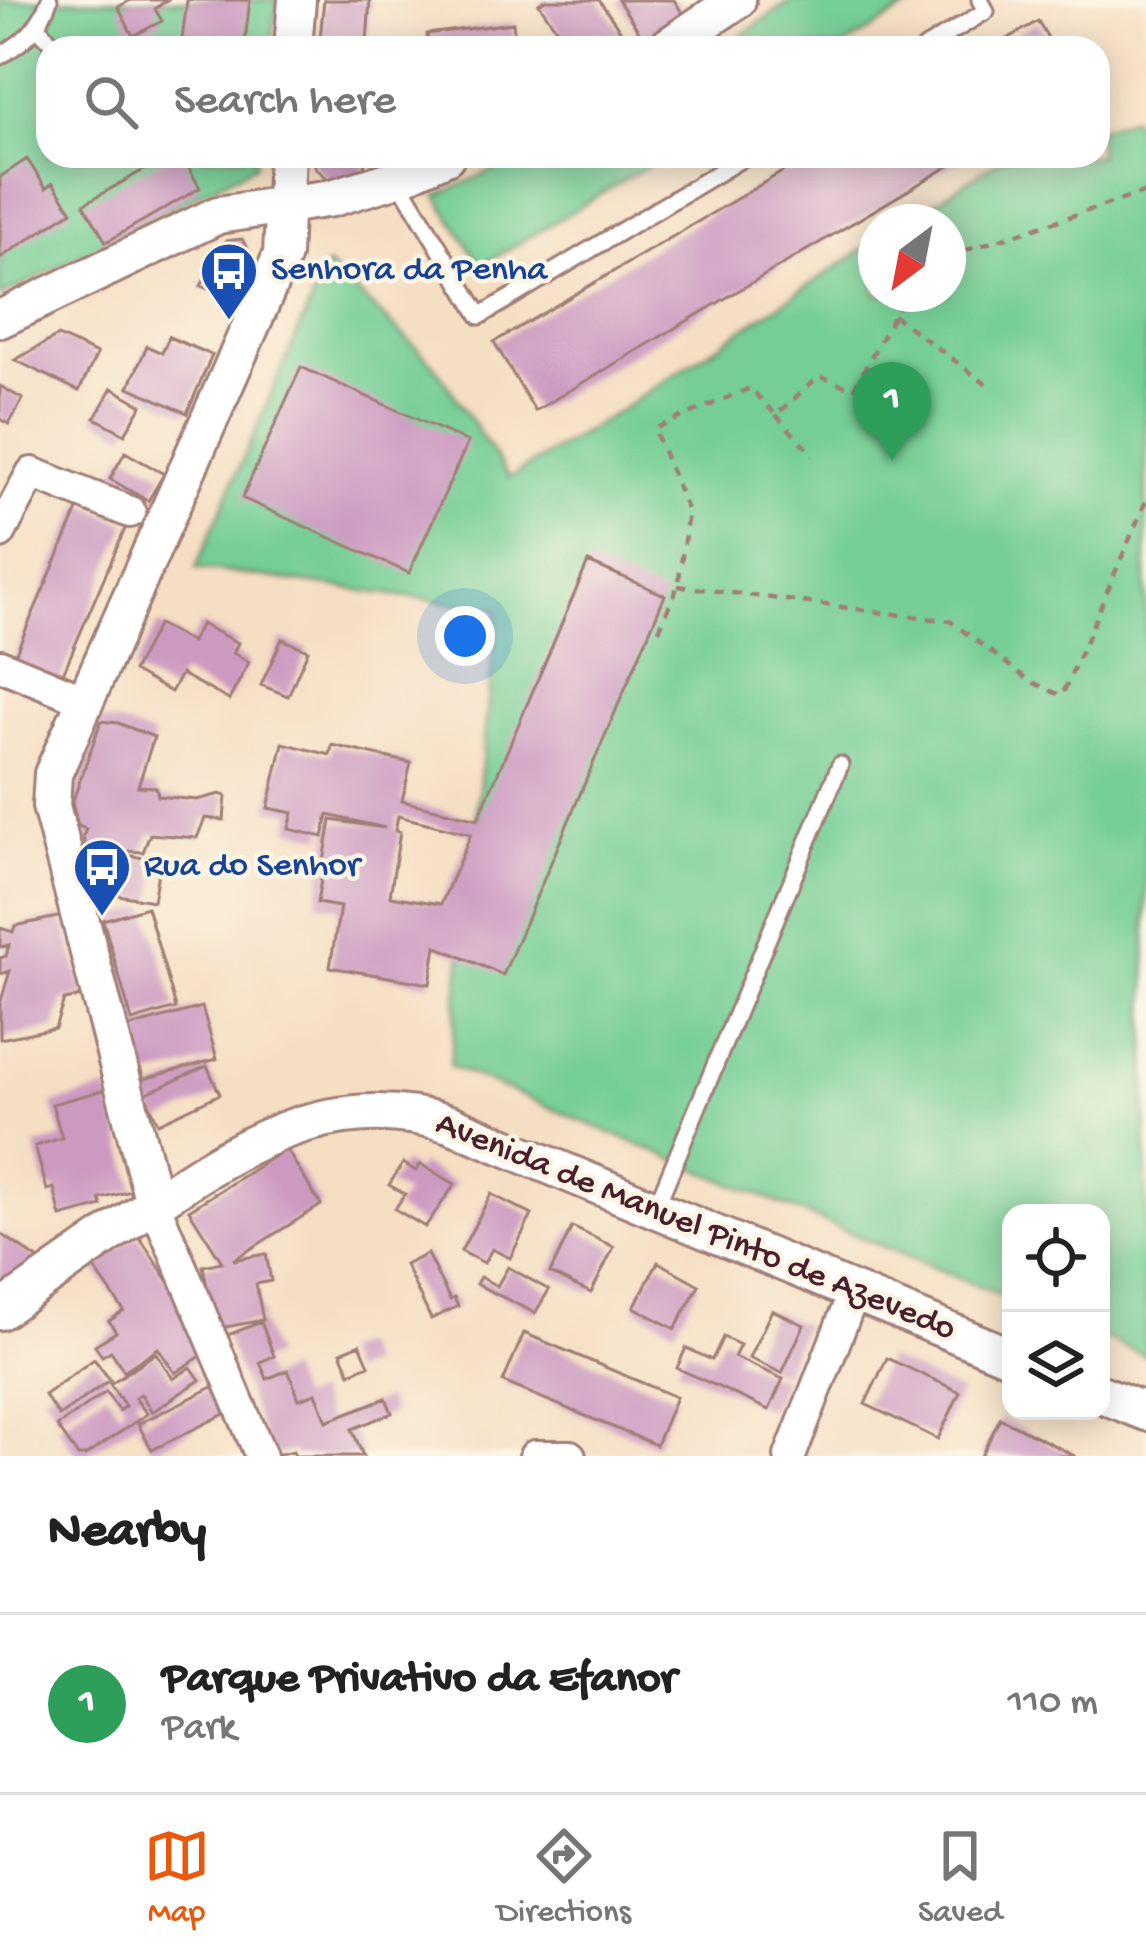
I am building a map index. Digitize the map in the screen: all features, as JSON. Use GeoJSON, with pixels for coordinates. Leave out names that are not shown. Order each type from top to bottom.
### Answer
{"type":"FeatureCollection","features":[{"type":"Feature","properties":{"kind":"street"},"geometry":{"type":"LineString","coordinates":[[294,36],[297,0]]}},
{"type":"Feature","properties":{"kind":"street"},"geometry":{"type":"LineString","coordinates":[[684,36],[737,0]]}},
{"type":"Feature","properties":{"kind":"street"},"geometry":{"type":"LineString","coordinates":[[261,1456],[154,1203],[51,806],[53,774],[282,255],[287,168]]}},
{"type":"Feature","properties":{"kind":"street"},"geometry":{"type":"LineString","coordinates":[[0,319],[218,215],[332,198],[420,168]]}},
{"type":"Feature","properties":{"kind":"street"},"geometry":{"type":"LineString","coordinates":[[0,533],[32,472],[130,512]]}},
{"type":"Feature","properties":{"kind":"street"},"geometry":{"type":"LineString","coordinates":[[0,665],[87,701]]}},
{"type":"Feature","properties":{"kind":"street","name":"Avenida de Manuel Pinto de Azevedo"},"geometry":{"type":"LineString","coordinates":[[0,1311],[154,1203],[267,1135],[358,1112],[422,1116],[450,1124],[1002,1353]]}},
{"type":"Feature","properties":{"kind":"street"},"geometry":{"type":"LineString","coordinates":[[790,1456],[854,1292]]}},
{"type":"Feature","properties":{"kind":"street"},"geometry":{"type":"LineString","coordinates":[[1110,1398],[1146,1412]]}},
{"type":"Feature","properties":{"kind":"street"},"geometry":{"type":"LineString","coordinates":[[536,1456],[570,1456]]}},
{"type":"Feature","properties":{"kind":"lane"},"geometry":{"type":"LineString","coordinates":[[0,56],[26,41],[49,0]]}},
{"type":"Feature","properties":{"kind":"lane"},"geometry":{"type":"LineString","coordinates":[[945,36],[986,11],[980,0]]}},
{"type":"Feature","properties":{"kind":"lane"},"geometry":{"type":"LineString","coordinates":[[37,27],[46,36]]}},
{"type":"Feature","properties":{"kind":"lane"},"geometry":{"type":"LineString","coordinates":[[398,178],[480,316],[726,168]]}},
{"type":"Feature","properties":{"kind":"lane"},"geometry":{"type":"LineString","coordinates":[[655,1209],[840,765]]}},
{"type":"Feature","properties":{"kind":"path"},"geometry":{"type":"LineString","coordinates":[[966,250],[1145,194]]}},
{"type":"Feature","properties":{"kind":"path"},"geometry":{"type":"LineString","coordinates":[[776,415],[819,376],[854,389],[895,312]]}},
{"type":"Feature","properties":{"kind":"path"},"geometry":{"type":"LineString","coordinates":[[893,315],[986,384]]}},
{"type":"Feature","properties":{"kind":"path"},"geometry":{"type":"LineString","coordinates":[[659,629],[678,586],[688,512],[654,429],[750,388],[813,455]]}},
{"type":"Feature","properties":{"kind":"path"},"geometry":{"type":"LineString","coordinates":[[678,586],[950,621],[1030,681],[1062,696],[1146,501]]}},
{"type":"Feature","properties":{"kind":"green space"},"geometry":{"type":"Polygon","coordinates":[[[0,0],[278,0],[273,36],[36,36],[36,168],[249,168],[0,297],[0,0]]]}},
{"type":"Feature","properties":{"kind":"green space"},"geometry":{"type":"Polygon","coordinates":[[[792,0],[920,0],[862,36],[741,36],[792,0]]]}},
{"type":"Feature","properties":{"kind":"green space"},"geometry":{"type":"Polygon","coordinates":[[[1131,118],[1146,134],[1146,1356],[1110,1341],[1110,1204],[1002,1204],[1002,1296],[450,1066],[498,609],[196,568],[327,265],[433,363],[509,478],[858,253],[858,312],[966,312],[966,204],[932,204],[987,168],[1110,168],[1110,124],[1131,118]]]}},
{"type":"Feature","properties":{"kind":"green space"},"geometry":{"type":"Polygon","coordinates":[[[499,168],[644,168],[481,266],[437,196],[499,168]]]}},
{"type":"Feature","properties":{"kind":"building"},"geometry":{"type":"Polygon","coordinates":[[[131,0],[167,0],[155,9],[162,21],[133,36],[118,7],[131,0]]]}},
{"type":"Feature","properties":{"kind":"building"},"geometry":{"type":"Polygon","coordinates":[[[187,0],[250,0],[246,36],[182,36],[187,0]]]}},
{"type":"Feature","properties":{"kind":"building"},"geometry":{"type":"Polygon","coordinates":[[[324,0],[370,0],[367,36],[320,36],[324,0]]]}},
{"type":"Feature","properties":{"kind":"building"},"geometry":{"type":"Polygon","coordinates":[[[599,0],[624,36],[562,36],[539,4],[599,0]]]}},
{"type":"Feature","properties":{"kind":"building"},"geometry":{"type":"Polygon","coordinates":[[[618,0],[674,0],[685,17],[655,36],[642,36],[618,0]]]}},
{"type":"Feature","properties":{"kind":"building"},"geometry":{"type":"Polygon","coordinates":[[[1038,21],[1047,36],[1012,36],[1038,21]]]}},
{"type":"Feature","properties":{"kind":"building"},"geometry":{"type":"Polygon","coordinates":[[[513,23],[515,36],[427,36],[513,23]]]}},
{"type":"Feature","properties":{"kind":"building"},"geometry":{"type":"Polygon","coordinates":[[[27,159],[46,188],[53,183],[72,211],[0,258],[0,177],[27,159]]]}},
{"type":"Feature","properties":{"kind":"building"},"geometry":{"type":"Polygon","coordinates":[[[147,168],[189,168],[200,188],[106,242],[84,204],[147,168]]]}},
{"type":"Feature","properties":{"kind":"building"},"geometry":{"type":"Polygon","coordinates":[[[316,168],[365,168],[364,182],[332,183],[316,168]]]}},
{"type":"Feature","properties":{"kind":"building"},"geometry":{"type":"Polygon","coordinates":[[[789,168],[946,168],[885,204],[858,204],[858,220],[535,411],[494,342],[789,168]]]}},
{"type":"Feature","properties":{"kind":"building"},"geometry":{"type":"Polygon","coordinates":[[[242,239],[256,266],[240,302],[201,286],[226,241],[242,239]]]}},
{"type":"Feature","properties":{"kind":"building"},"geometry":{"type":"Polygon","coordinates":[[[58,336],[97,354],[79,391],[15,360],[58,336]]]}},
{"type":"Feature","properties":{"kind":"building"},"geometry":{"type":"Polygon","coordinates":[[[169,337],[212,355],[187,413],[129,387],[147,346],[162,353],[169,337]]]}},
{"type":"Feature","properties":{"kind":"building"},"geometry":{"type":"Polygon","coordinates":[[[301,367],[468,442],[409,573],[242,498],[301,367]]]}},
{"type":"Feature","properties":{"kind":"building"},"geometry":{"type":"Polygon","coordinates":[[[0,386],[23,399],[9,424],[0,419],[0,386]]]}},
{"type":"Feature","properties":{"kind":"building"},"geometry":{"type":"Polygon","coordinates":[[[112,388],[142,405],[125,434],[95,418],[112,388]]]}},
{"type":"Feature","properties":{"kind":"building"},"geometry":{"type":"Polygon","coordinates":[[[125,452],[164,474],[148,501],[110,479],[125,452]]]}},
{"type":"Feature","properties":{"kind":"building"},"geometry":{"type":"Polygon","coordinates":[[[81,503],[127,524],[58,685],[11,664],[81,503]]]}},
{"type":"Feature","properties":{"kind":"building"},"geometry":{"type":"Polygon","coordinates":[[[588,562],[665,595],[503,975],[436,946],[430,984],[330,967],[340,907],[317,903],[331,820],[385,828],[328,815],[323,837],[289,829],[293,813],[268,808],[283,743],[330,755],[332,745],[411,763],[402,801],[478,819],[588,562]],[[398,816],[390,896],[441,904],[471,834],[398,816]]]}},
{"type":"Feature","properties":{"kind":"building"},"geometry":{"type":"Polygon","coordinates":[[[158,624],[191,642],[201,624],[238,643],[233,653],[249,662],[229,700],[181,674],[171,692],[133,671],[158,624]]]}},
{"type":"Feature","properties":{"kind":"building"},"geometry":{"type":"Polygon","coordinates":[[[282,639],[308,650],[288,696],[261,685],[282,639]]]}},
{"type":"Feature","properties":{"kind":"building"},"geometry":{"type":"Polygon","coordinates":[[[101,721],[154,737],[138,786],[156,787],[158,796],[197,800],[226,796],[224,820],[205,818],[197,838],[150,834],[143,852],[126,851],[121,864],[88,861],[86,829],[78,826],[72,803],[101,721]]]}},
{"type":"Feature","properties":{"kind":"building"},"geometry":{"type":"Polygon","coordinates":[[[127,855],[160,861],[153,901],[95,891],[98,868],[124,872],[127,855]]]}},
{"type":"Feature","properties":{"kind":"building"},"geometry":{"type":"Polygon","coordinates":[[[147,907],[176,1008],[132,1021],[103,920],[147,907]]]}},
{"type":"Feature","properties":{"kind":"building"},"geometry":{"type":"Polygon","coordinates":[[[62,916],[85,996],[64,1000],[55,1028],[0,1039],[0,1004],[10,971],[0,974],[0,958],[6,956],[9,945],[0,947],[0,928],[13,932],[15,926],[62,916]]]}},
{"type":"Feature","properties":{"kind":"building"},"geometry":{"type":"Polygon","coordinates":[[[202,1007],[217,1059],[144,1079],[126,1028],[202,1007]]]}},
{"type":"Feature","properties":{"kind":"building"},"geometry":{"type":"Polygon","coordinates":[[[207,1066],[220,1094],[158,1123],[145,1094],[207,1066]]]}},
{"type":"Feature","properties":{"kind":"building"},"geometry":{"type":"Polygon","coordinates":[[[108,1089],[135,1190],[100,1199],[102,1206],[61,1217],[54,1188],[47,1190],[35,1146],[62,1138],[52,1104],[108,1089]]]}},
{"type":"Feature","properties":{"kind":"building"},"geometry":{"type":"Polygon","coordinates":[[[286,1149],[321,1205],[233,1260],[266,1254],[271,1281],[256,1284],[263,1320],[215,1329],[203,1266],[222,1262],[189,1210],[286,1149]]]}},
{"type":"Feature","properties":{"kind":"building"},"geometry":{"type":"Polygon","coordinates":[[[403,1163],[416,1171],[420,1164],[455,1184],[425,1227],[395,1209],[405,1194],[389,1185],[403,1163]]]}},
{"type":"Feature","properties":{"kind":"building"},"geometry":{"type":"Polygon","coordinates":[[[491,1194],[532,1215],[510,1258],[492,1249],[484,1263],[461,1251],[491,1194]]]}},
{"type":"Feature","properties":{"kind":"building"},"geometry":{"type":"Polygon","coordinates":[[[572,1227],[614,1247],[591,1293],[550,1273],[572,1227]]]}},
{"type":"Feature","properties":{"kind":"building"},"geometry":{"type":"Polygon","coordinates":[[[0,1233],[39,1260],[0,1288],[0,1233]]]}},
{"type":"Feature","properties":{"kind":"building"},"geometry":{"type":"Polygon","coordinates":[[[138,1235],[213,1348],[175,1373],[158,1348],[124,1371],[111,1351],[102,1356],[95,1345],[116,1332],[109,1321],[124,1311],[92,1265],[138,1235]]]}},
{"type":"Feature","properties":{"kind":"building"},"geometry":{"type":"Polygon","coordinates":[[[427,1254],[450,1300],[454,1298],[458,1306],[431,1319],[405,1265],[427,1254]]]}},
{"type":"Feature","properties":{"kind":"building"},"geometry":{"type":"Polygon","coordinates":[[[658,1262],[699,1285],[675,1329],[634,1307],[658,1262]]]}},
{"type":"Feature","properties":{"kind":"building"},"geometry":{"type":"Polygon","coordinates":[[[508,1267],[549,1290],[535,1313],[476,1284],[480,1277],[497,1286],[508,1267]]]}},
{"type":"Feature","properties":{"kind":"building"},"geometry":{"type":"Polygon","coordinates":[[[772,1310],[804,1325],[782,1373],[749,1358],[772,1310]]]}},
{"type":"Feature","properties":{"kind":"building"},"geometry":{"type":"Polygon","coordinates":[[[261,1322],[274,1356],[260,1362],[267,1379],[288,1370],[299,1399],[316,1393],[327,1421],[386,1398],[392,1413],[352,1429],[363,1456],[295,1456],[293,1451],[271,1456],[225,1336],[261,1322]]]}},
{"type":"Feature","properties":{"kind":"building"},"geometry":{"type":"Polygon","coordinates":[[[524,1333],[676,1397],[656,1445],[503,1382],[524,1333]]]}},
{"type":"Feature","properties":{"kind":"building"},"geometry":{"type":"Polygon","coordinates":[[[723,1337],[740,1345],[734,1357],[783,1379],[769,1410],[677,1368],[686,1348],[712,1360],[723,1337]]]}},
{"type":"Feature","properties":{"kind":"building"},"geometry":{"type":"Polygon","coordinates":[[[360,1344],[369,1365],[350,1373],[341,1352],[360,1344]]]}},
{"type":"Feature","properties":{"kind":"building"},"geometry":{"type":"Polygon","coordinates":[[[156,1353],[173,1379],[191,1367],[200,1380],[152,1412],[141,1394],[135,1398],[147,1414],[85,1456],[78,1456],[57,1426],[106,1392],[119,1411],[125,1406],[110,1384],[156,1353]]]}},
{"type":"Feature","properties":{"kind":"building"},"geometry":{"type":"Polygon","coordinates":[[[887,1358],[960,1392],[938,1439],[865,1404],[887,1358]]]}},
{"type":"Feature","properties":{"kind":"building"},"geometry":{"type":"Polygon","coordinates":[[[94,1359],[110,1380],[59,1416],[44,1395],[94,1359]]]}},
{"type":"Feature","properties":{"kind":"building"},"geometry":{"type":"Polygon","coordinates":[[[215,1386],[228,1412],[152,1450],[138,1424],[215,1386]]]}},
{"type":"Feature","properties":{"kind":"building"},"geometry":{"type":"Polygon","coordinates":[[[1000,1418],[1075,1456],[981,1456],[1000,1418]]]}},
{"type":"Feature","properties":{"kind":"place","name":"Senhora da Penha"},"geometry":{"type":"Point","coordinates":[229,322]}},
{"type":"Feature","properties":{"kind":"place","name":"Parque Privativo da Efanor"},"geometry":{"type":"Point","coordinates":[892,461]}},
{"type":"Feature","properties":{"kind":"place","name":"Rua do Senhor"},"geometry":{"type":"Point","coordinates":[102,918]}}]}
